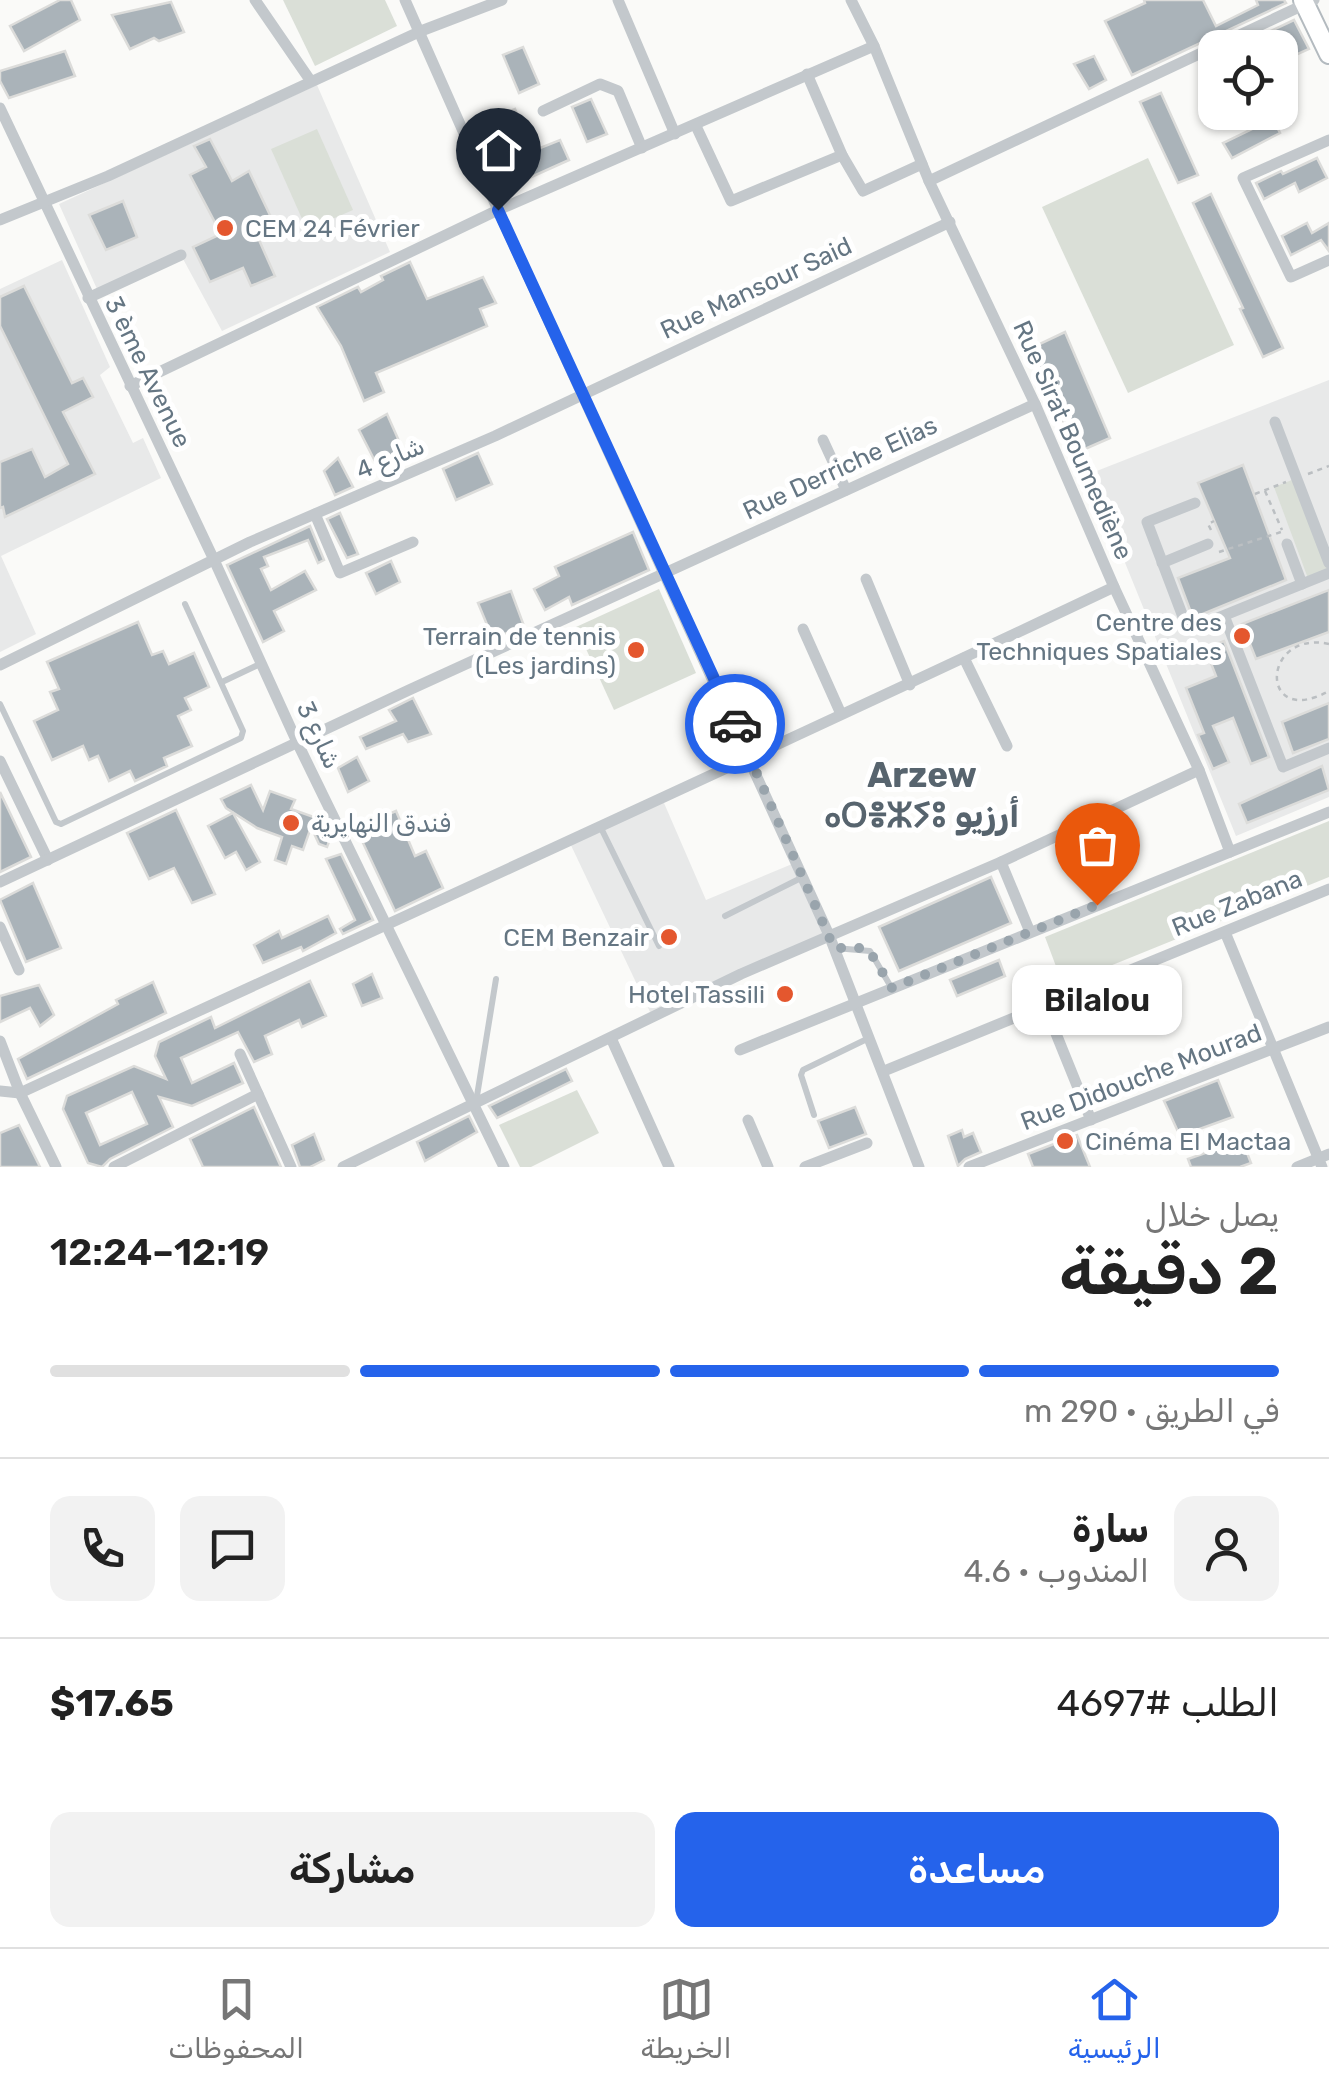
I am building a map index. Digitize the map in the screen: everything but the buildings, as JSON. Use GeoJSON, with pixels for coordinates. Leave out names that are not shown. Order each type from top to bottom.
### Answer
{"type":"FeatureCollection","features":[{"type":"Feature","properties":{"kind":"main road"},"geometry":{"type":"LineString","coordinates":[[1307,1],[1329,54]]}},
{"type":"Feature","properties":{"kind":"street"},"geometry":{"type":"LineString","coordinates":[[255,0],[310,80]]}},
{"type":"Feature","properties":{"kind":"street"},"geometry":{"type":"LineString","coordinates":[[405,0],[830,934],[918,1167]]}},
{"type":"Feature","properties":{"kind":"street"},"geometry":{"type":"LineString","coordinates":[[0,220],[108,176],[420,31],[502,0]]}},
{"type":"Feature","properties":{"kind":"street"},"geometry":{"type":"LineString","coordinates":[[618,0],[675,134]]}},
{"type":"Feature","properties":{"kind":"street","name":"Rue Sirat Boumediène"},"geometry":{"type":"LineString","coordinates":[[851,0],[929,181],[1035,404],[1198,770],[1230,852]]}},
{"type":"Feature","properties":{"kind":"street"},"geometry":{"type":"LineString","coordinates":[[929,181],[1307,1]]}},
{"type":"Feature","properties":{"kind":"street"},"geometry":{"type":"LineString","coordinates":[[130,386],[498,210],[874,46]]}},
{"type":"Feature","properties":{"kind":"street"},"geometry":{"type":"LineString","coordinates":[[807,74],[842,156],[863,190],[922,164]]}},
{"type":"Feature","properties":{"kind":"street"},"geometry":{"type":"LineString","coordinates":[[543,110],[600,84],[618,91],[642,148]]}},
{"type":"Feature","properties":{"kind":"street","name":"3 ème Avenue"},"geometry":{"type":"LineString","coordinates":[[0,108],[216,562]]}},
{"type":"Feature","properties":{"kind":"street"},"geometry":{"type":"LineString","coordinates":[[696,126],[731,201],[842,156]]}},
{"type":"Feature","properties":{"kind":"street"},"geometry":{"type":"LineString","coordinates":[[1329,140],[1243,178],[1292,277],[1329,260]]}},
{"type":"Feature","properties":{"kind":"street","name":"Rue Mansour Said"},"geometry":{"type":"LineString","coordinates":[[582,396],[950,222]]}},
{"type":"Feature","properties":{"kind":"street"},"geometry":{"type":"LineString","coordinates":[[88,298],[180,254]]}},
{"type":"Feature","properties":{"kind":"street","name":"شارع 4"},"geometry":{"type":"LineString","coordinates":[[0,665],[250,542],[401,479],[582,396]]}},
{"type":"Feature","properties":{"kind":"street","name":"Rue Derriche Elias"},"geometry":{"type":"LineString","coordinates":[[0,882],[1035,404]]}},
{"type":"Feature","properties":{"kind":"street"},"geometry":{"type":"LineString","coordinates":[[1274,422],[1329,564]]}},
{"type":"Feature","properties":{"kind":"street"},"geometry":{"type":"LineString","coordinates":[[823,440],[846,490]]}},
{"type":"Feature","properties":{"kind":"street"},"geometry":{"type":"LineString","coordinates":[[1196,503],[1147,522],[1188,630],[1329,572]]}},
{"type":"Feature","properties":{"kind":"street"},"geometry":{"type":"LineString","coordinates":[[315,514],[340,573],[413,542]]}},
{"type":"Feature","properties":{"kind":"street"},"geometry":{"type":"LineString","coordinates":[[1284,538],[1302,584]]}},
{"type":"Feature","properties":{"kind":"street"},"geometry":{"type":"LineString","coordinates":[[1162,563],[1208,544]]}},
{"type":"Feature","properties":{"kind":"street","name":"شارع 3"},"geometry":{"type":"LineString","coordinates":[[216,562],[297,742],[504,1167]]}},
{"type":"Feature","properties":{"kind":"street"},"geometry":{"type":"LineString","coordinates":[[866,580],[910,685]]}},
{"type":"Feature","properties":{"kind":"street"},"geometry":{"type":"LineString","coordinates":[[0,1091],[20,1093],[749,755],[910,685],[1114,587]]}},
{"type":"Feature","properties":{"kind":"street"},"geometry":{"type":"LineString","coordinates":[[1225,618],[1283,766],[1329,748]]}},
{"type":"Feature","properties":{"kind":"street"},"geometry":{"type":"LineString","coordinates":[[803,629],[841,714]]}},
{"type":"Feature","properties":{"kind":"street"},"geometry":{"type":"LineString","coordinates":[[964,658],[1007,746]]}},
{"type":"Feature","properties":{"kind":"street"},"geometry":{"type":"LineString","coordinates":[[0,761],[48,860]]}},
{"type":"Feature","properties":{"kind":"street"},"geometry":{"type":"LineString","coordinates":[[343,1167],[830,934],[1000,862],[1198,770]]}},
{"type":"Feature","properties":{"kind":"street"},"geometry":{"type":"LineString","coordinates":[[740,1050],[1329,812]]}},
{"type":"Feature","properties":{"kind":"street"},"geometry":{"type":"LineString","coordinates":[[1000,862],[1030,932]]}},
{"type":"Feature","properties":{"kind":"street","name":"Rue Zabana"},"geometry":{"type":"LineString","coordinates":[[884,1071],[1329,889]]}},
{"type":"Feature","properties":{"kind":"street"},"geometry":{"type":"LineString","coordinates":[[0,926],[19,970]]}},
{"type":"Feature","properties":{"kind":"street"},"geometry":{"type":"LineString","coordinates":[[1225,932],[1323,1160],[1297,1167]]}},
{"type":"Feature","properties":{"kind":"street"},"geometry":{"type":"LineString","coordinates":[[1044,1004],[1091,1120]]}},
{"type":"Feature","properties":{"kind":"street","name":"Rue Didouche Mourad"},"geometry":{"type":"LineString","coordinates":[[968,1167],[1329,1027]]}},
{"type":"Feature","properties":{"kind":"street"},"geometry":{"type":"LineString","coordinates":[[611,1038],[670,1167]]}},
{"type":"Feature","properties":{"kind":"street"},"geometry":{"type":"LineString","coordinates":[[0,1041],[56,1167]]}},
{"type":"Feature","properties":{"kind":"street"},"geometry":{"type":"LineString","coordinates":[[240,1054],[291,1167]]}},
{"type":"Feature","properties":{"kind":"street"},"geometry":{"type":"LineString","coordinates":[[114,1167],[258,1094]]}},
{"type":"Feature","properties":{"kind":"street"},"geometry":{"type":"LineString","coordinates":[[748,1120],[768,1167]]}},
{"type":"Feature","properties":{"kind":"street"},"geometry":{"type":"LineString","coordinates":[[805,1167],[868,1144]]}},
{"type":"Feature","properties":{"kind":"street"},"geometry":{"type":"LineString","coordinates":[[1012,1150],[1019,1167]]}},
{"type":"Feature","properties":{"kind":"lane"},"geometry":{"type":"LineString","coordinates":[[0,704],[56,822],[66,824],[244,736],[185,604]]}},
{"type":"Feature","properties":{"kind":"lane"},"geometry":{"type":"LineString","coordinates":[[221,682],[261,663]]}},
{"type":"Feature","properties":{"kind":"lane"},"geometry":{"type":"LineString","coordinates":[[600,825],[659,946]]}},
{"type":"Feature","properties":{"kind":"lane"},"geometry":{"type":"LineString","coordinates":[[726,916],[804,877]]}},
{"type":"Feature","properties":{"kind":"lane"},"geometry":{"type":"LineString","coordinates":[[834,948],[864,948],[870,952],[892,988]]}},
{"type":"Feature","properties":{"kind":"lane"},"geometry":{"type":"LineString","coordinates":[[476,1104],[496,980]]}},
{"type":"Feature","properties":{"kind":"lane"},"geometry":{"type":"LineString","coordinates":[[814,1115],[801,1075],[803,1070],[870,1038]]}},
{"type":"Feature","properties":{"kind":"path"},"geometry":{"type":"LineString","coordinates":[[1214,521],[1208,524],[1220,554],[1284,538],[1265,490]]}},
{"type":"Feature","properties":{"kind":"path"},"geometry":{"type":"LineString","coordinates":[[1329,644],[1310,643],[1294,649],[1276,667],[1275,678],[1281,692],[1294,701],[1329,691]]}},
{"type":"Feature","properties":{"kind":"shaded area"},"geometry":{"type":"Polygon","coordinates":[[[283,0],[385,0],[397,26],[315,66],[283,0]]]}},
{"type":"Feature","properties":{"kind":"shaded area","name":"CEM 24 Février"},"geometry":{"type":"Polygon","coordinates":[[[317,85],[390,252],[222,331],[182,257],[97,289],[59,204],[317,85]]]}},
{"type":"Feature","properties":{"kind":"shaded area"},"geometry":{"type":"Polygon","coordinates":[[[317,129],[353,210],[307,230],[271,149],[317,129]]]}},
{"type":"Feature","properties":{"kind":"shaded area"},"geometry":{"type":"Polygon","coordinates":[[[1148,158],[1234,345],[1128,393],[1042,207],[1148,158]]]}},
{"type":"Feature","properties":{"kind":"shaded area"},"geometry":{"type":"Polygon","coordinates":[[[62,260],[110,367],[100,375],[133,443],[143,438],[161,478],[1,556],[36,634],[0,652],[0,289],[62,260]]]}},
{"type":"Feature","properties":{"kind":"shaded area","name":"Centre des Techniques Spatiales"},"geometry":{"type":"Polygon","coordinates":[[[1329,380],[1329,797],[1236,836],[1089,474],[1329,380]]]}},
{"type":"Feature","properties":{"kind":"shaded area"},"geometry":{"type":"Polygon","coordinates":[[[1297,478],[1329,573],[1309,581],[1274,487],[1297,478]]]}},
{"type":"Feature","properties":{"kind":"shaded area","name":"Terrain de tennis (Les jardins)"},"geometry":{"type":"Polygon","coordinates":[[[659,589],[696,673],[614,710],[576,627],[659,589]]]}},
{"type":"Feature","properties":{"kind":"shaded area","name":"CEM Benzair"},"geometry":{"type":"Polygon","coordinates":[[[661,796],[706,900],[797,862],[829,935],[651,1014],[568,839],[661,796]]]}},
{"type":"Feature","properties":{"kind":"shaded area"},"geometry":{"type":"Polygon","coordinates":[[[1329,821],[1329,877],[1063,985],[1045,937],[1329,821]]]}},
{"type":"Feature","properties":{"kind":"shaded area"},"geometry":{"type":"Polygon","coordinates":[[[577,1090],[599,1133],[531,1167],[520,1167],[499,1125],[577,1090]]]}},
{"type":"Feature","properties":{"kind":"way so far"},"geometry":{"type":"LineString","coordinates":[[735,724],[834,948],[864,948],[870,952],[892,988],[1097,905]]}},
{"type":"Feature","properties":{"kind":"place","name":"CEM 24 Février"},"geometry":{"type":"Point","coordinates":[225,228]}},
{"type":"Feature","properties":{"kind":"place","name":"Centre des Techniques Spatiales"},"geometry":{"type":"Point","coordinates":[1242,636]}},
{"type":"Feature","properties":{"kind":"place","name":"Terrain de tennis (Les jardins)"},"geometry":{"type":"Point","coordinates":[636,650]}},
{"type":"Feature","properties":{"kind":"place","name":"فندق النهايرية"},"geometry":{"type":"Point","coordinates":[291,823]}},
{"type":"Feature","properties":{"kind":"place","name":"Bilalou"},"geometry":{"type":"Point","coordinates":[1097,905]}},
{"type":"Feature","properties":{"kind":"place","name":"CEM Benzair"},"geometry":{"type":"Point","coordinates":[669,937]}},
{"type":"Feature","properties":{"kind":"place","name":"Hotel Tassili"},"geometry":{"type":"Point","coordinates":[785,994]}},
{"type":"Feature","properties":{"kind":"place","name":"Cinéma El Mactaa"},"geometry":{"type":"Point","coordinates":[1065,1141]}},
{"type":"Feature","properties":{"kind":"district","name":"Arzew ⴰⵔⴻⵣⵢⵓ أرزيو"},"geometry":{"type":"Point","coordinates":[922,795]}},
{"type":"Feature","properties":{"kind":"route"},"geometry":{"type":"LineString","coordinates":[[498,210],[735,724]]}}]}
